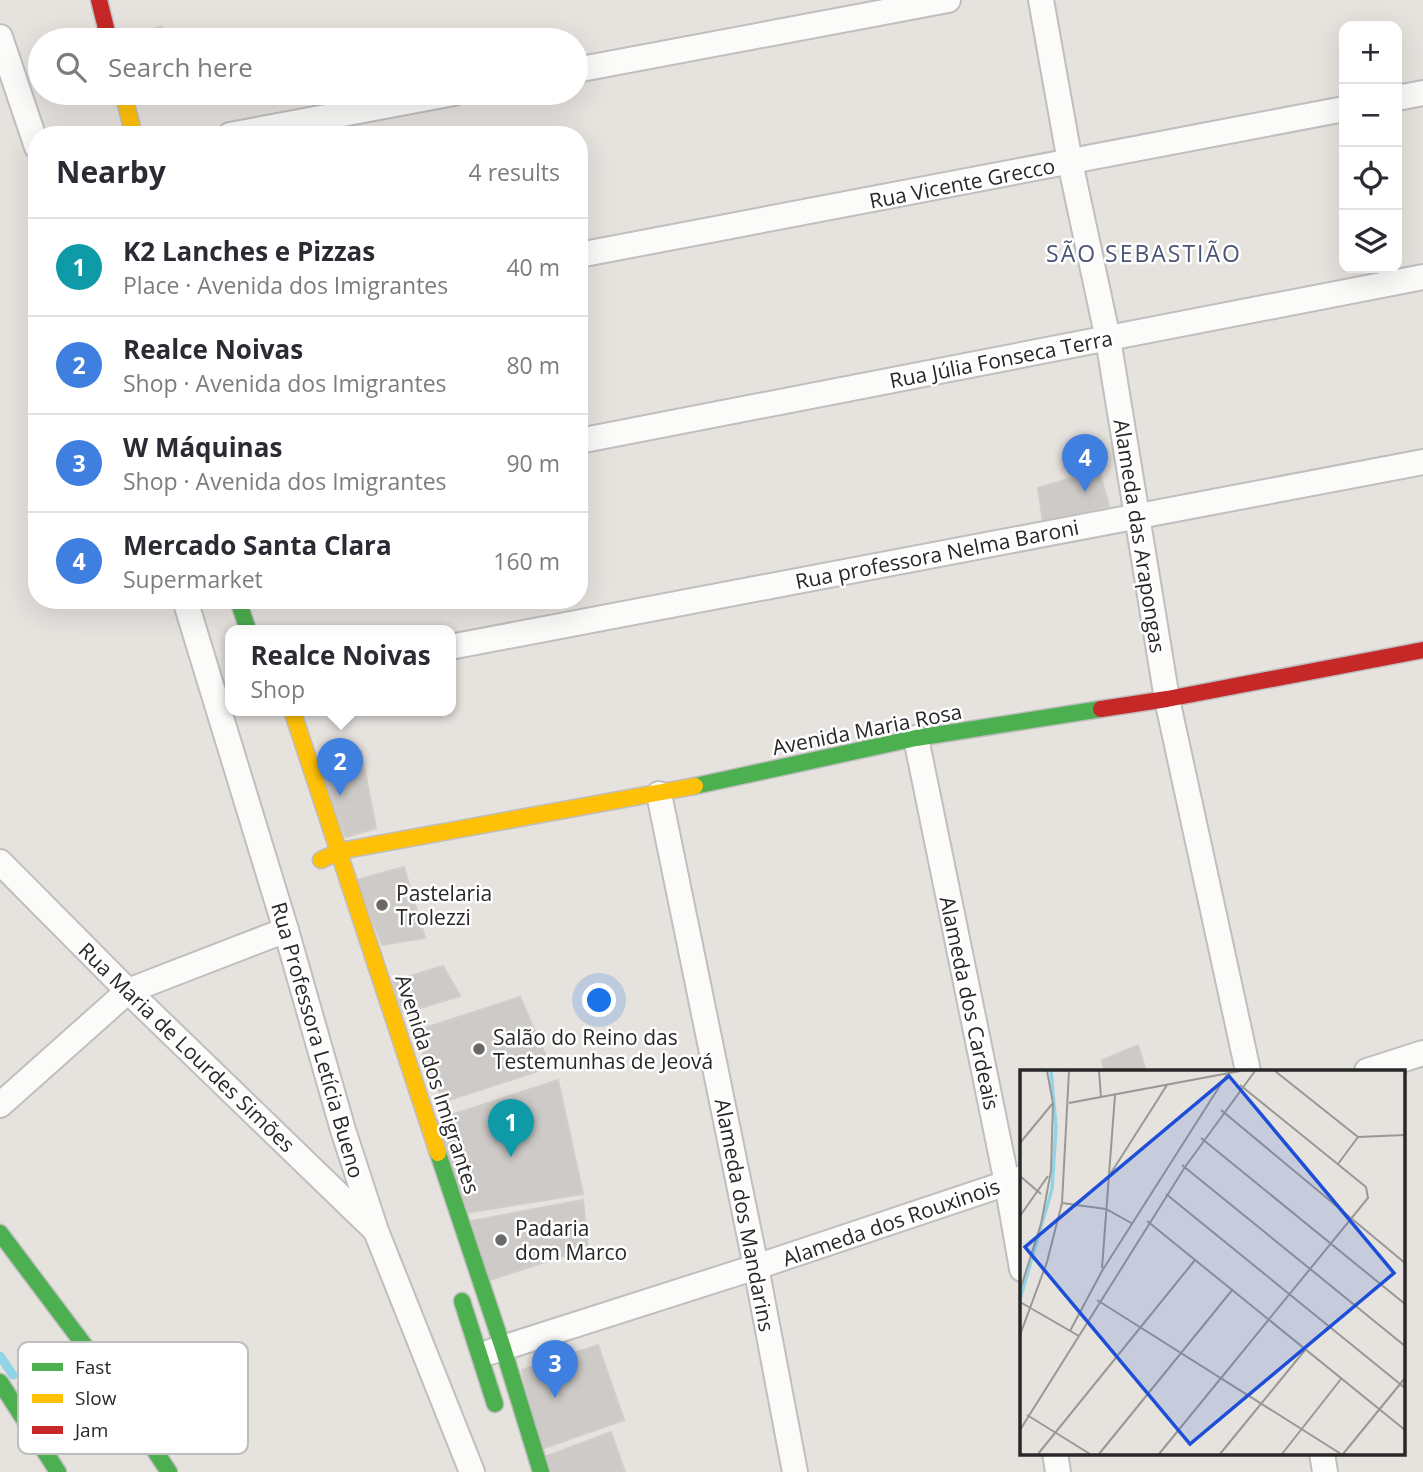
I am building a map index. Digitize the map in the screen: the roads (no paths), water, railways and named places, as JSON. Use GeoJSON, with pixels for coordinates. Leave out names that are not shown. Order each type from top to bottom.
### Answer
{"type":"FeatureCollection","features":[{"type":"Feature","properties":{"kind":"street"},"geometry":{"type":"LineString","coordinates":[[99,0],[106,28]]}},
{"type":"Feature","properties":{"kind":"street"},"geometry":{"type":"LineString","coordinates":[[588,68],[948,0]]}},
{"type":"Feature","properties":{"kind":"street","name":"Alameda das Arapongas"},"geometry":{"type":"LineString","coordinates":[[1041,0],[1070,162],[1108,338],[1167,699],[1248,1070]]}},
{"type":"Feature","properties":{"kind":"street"},"geometry":{"type":"LineString","coordinates":[[0,37],[30,126]]}},
{"type":"Feature","properties":{"kind":"street"},"geometry":{"type":"LineString","coordinates":[[1402,97],[1423,93]]}},
{"type":"Feature","properties":{"kind":"street"},"geometry":{"type":"LineString","coordinates":[[126,105],[132,126]]}},
{"type":"Feature","properties":{"kind":"street"},"geometry":{"type":"LineString","coordinates":[[278,126],[390,105]]}},
{"type":"Feature","properties":{"kind":"street","name":"Rua Vicente Grecco"},"geometry":{"type":"LineString","coordinates":[[588,253],[1339,110]]}},
{"type":"Feature","properties":{"kind":"street","name":"Rua Júlia Fonseca Terra"},"geometry":{"type":"LineString","coordinates":[[588,440],[1423,277]]}},
{"type":"Feature","properties":{"kind":"street","name":"Rua professora Nelma Baroni"},"geometry":{"type":"LineString","coordinates":[[456,647],[1423,462]]}},
{"type":"Feature","properties":{"kind":"street","name":"Rua Professora Letícia Bueno"},"geometry":{"type":"LineString","coordinates":[[188,609],[286,930],[343,1130],[376,1231],[472,1472]]}},
{"type":"Feature","properties":{"kind":"street","name":"Avenida Maria Rosa"},"geometry":{"type":"LineString","coordinates":[[321,860],[340,851],[659,794],[916,738],[1167,699],[1423,650]]}},
{"type":"Feature","properties":{"kind":"street","name":"Avenida dos Imigrantes"},"geometry":{"type":"LineString","coordinates":[[294,716],[340,851],[491,1352],[501,1421]]}},
{"type":"Feature","properties":{"kind":"street","name":"Alameda dos Cardeais"},"geometry":{"type":"LineString","coordinates":[[916,738],[1014,1180],[1020,1247]]}},
{"type":"Feature","properties":{"kind":"street","name":"Alameda dos Mandarins"},"geometry":{"type":"LineString","coordinates":[[659,794],[795,1472]]}},
{"type":"Feature","properties":{"kind":"street","name":"Rua Maria de Lourdes Simões"},"geometry":{"type":"LineString","coordinates":[[0,862],[128,991],[376,1231]]}},
{"type":"Feature","properties":{"kind":"street"},"geometry":{"type":"LineString","coordinates":[[0,1105],[128,991],[286,930]]}},
{"type":"Feature","properties":{"kind":"street"},"geometry":{"type":"LineString","coordinates":[[1370,1070],[1423,1053]]}},
{"type":"Feature","properties":{"kind":"street","name":"Alameda dos Rouxinois"},"geometry":{"type":"LineString","coordinates":[[491,1352],[1014,1180]]}},
{"type":"Feature","properties":{"kind":"street"},"geometry":{"type":"LineString","coordinates":[[0,1233],[82,1342]]}},
{"type":"Feature","properties":{"kind":"street","name":"Avenida dos Imigrantes"},"geometry":{"type":"LineString","coordinates":[[459,1291],[491,1352],[541,1472]]}},
{"type":"Feature","properties":{"kind":"street"},"geometry":{"type":"LineString","coordinates":[[0,1382],[18,1410]]}},
{"type":"Feature","properties":{"kind":"street"},"geometry":{"type":"LineString","coordinates":[[46,1454],[58,1472]]}},
{"type":"Feature","properties":{"kind":"street"},"geometry":{"type":"LineString","coordinates":[[158,1454],[169,1472]]}},
{"type":"Feature","properties":{"kind":"street"},"geometry":{"type":"LineString","coordinates":[[1055,1454],[1058,1472]]}},
{"type":"Feature","properties":{"kind":"street"},"geometry":{"type":"LineString","coordinates":[[1322,1454],[1325,1472]]}},
{"type":"Feature","properties":{"kind":"waterway"},"geometry":{"type":"LineString","coordinates":[[0,1356],[13,1375]]}},
{"type":"Feature","properties":{"kind":"place","name":"Mercado Santa Clara"},"geometry":{"type":"Point","coordinates":[1085,492]}},
{"type":"Feature","properties":{"kind":"place","name":"Realce Noivas"},"geometry":{"type":"Point","coordinates":[340,796]}},
{"type":"Feature","properties":{"kind":"place","name":"Pastelaria Trolezzi"},"geometry":{"type":"Point","coordinates":[382,905]}},
{"type":"Feature","properties":{"kind":"place","name":"Salão do Reino das Testemunhas de Jeová"},"geometry":{"type":"Point","coordinates":[479,1049]}},
{"type":"Feature","properties":{"kind":"place","name":"K2 Lanches e Pizzas"},"geometry":{"type":"Point","coordinates":[511,1157]}},
{"type":"Feature","properties":{"kind":"place","name":"Padaria dom Marco"},"geometry":{"type":"Point","coordinates":[501,1240]}},
{"type":"Feature","properties":{"kind":"place","name":"W Máquinas"},"geometry":{"type":"Point","coordinates":[555,1398]}},
{"type":"Feature","properties":{"kind":"district","name":"SÃO SEBASTIÃO"},"geometry":{"type":"Point","coordinates":[1144,253]}}]}
